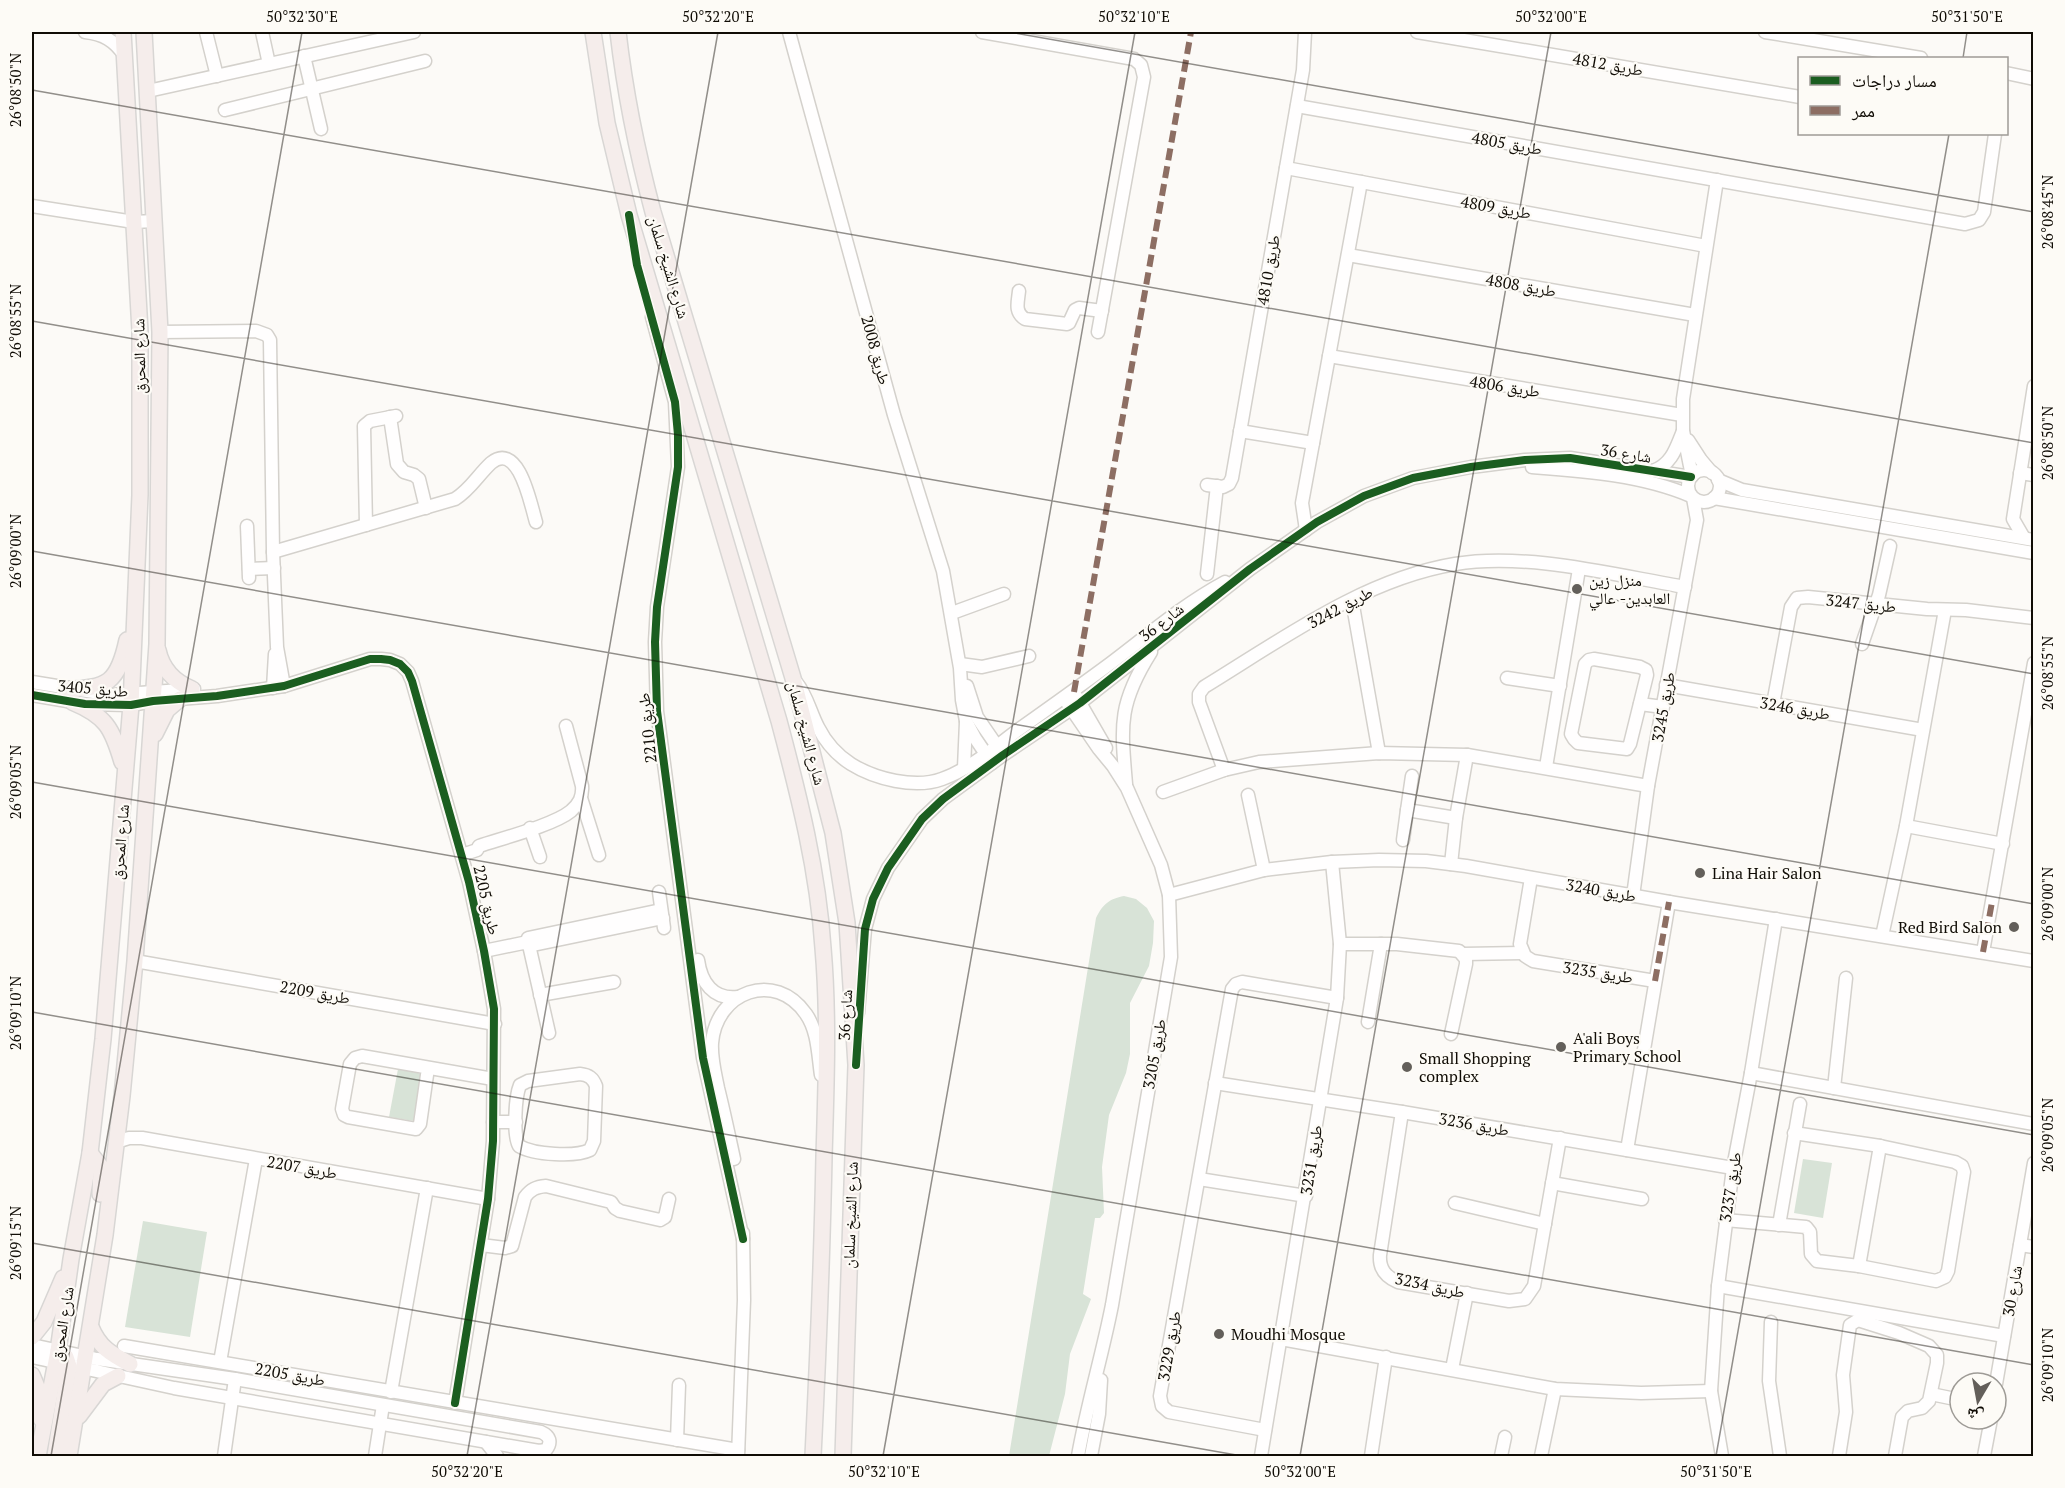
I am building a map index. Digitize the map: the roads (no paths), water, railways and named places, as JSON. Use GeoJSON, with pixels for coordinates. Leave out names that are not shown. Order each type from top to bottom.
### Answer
{"type":"FeatureCollection","features":[{"type":"Feature","properties":{"kind":"main road","name":"شارع المحرق"},"geometry":{"type":"LineString","coordinates":[[69,1456],[75,1421],[71,1361],[71,1259],[90,1153],[103,1039],[131,700],[137,593],[140,343],[123,32]]}},
{"type":"Feature","properties":{"kind":"main road","name":"شارع المحرق"},"geometry":{"type":"LineString","coordinates":[[38,1456],[42,1432],[71,1361],[91,1327],[105,1235],[135,961],[157,644],[160,332],[144,32]]}},
{"type":"Feature","properties":{"kind":"main road","name":"شارع الشيخ سلمان"},"geometry":{"type":"LineString","coordinates":[[593,32],[607,123],[629,215],[769,687],[798,794],[812,859],[824,948],[825,1103],[820,1319],[813,1456]]}},
{"type":"Feature","properties":{"kind":"main road","name":"شارع الشيخ سلمان"},"geometry":{"type":"LineString","coordinates":[[618,32],[622,73],[635,142],[653,212],[793,678],[833,833],[846,923],[856,1065],[843,1456]]}},
{"type":"Feature","properties":{"kind":"main road"},"geometry":{"type":"LineString","coordinates":[[126,73],[137,86],[148,91]]}},
{"type":"Feature","properties":{"kind":"main road"},"geometry":{"type":"LineString","coordinates":[[69,695],[97,688],[112,678],[123,656],[137,593]]}},
{"type":"Feature","properties":{"kind":"main road"},"geometry":{"type":"LineString","coordinates":[[157,644],[167,671],[179,682],[192,689]]}},
{"type":"Feature","properties":{"kind":"main road"},"geometry":{"type":"LineString","coordinates":[[69,695],[108,725],[115,738],[125,773]]}},
{"type":"Feature","properties":{"kind":"main road"},"geometry":{"type":"LineString","coordinates":[[150,745],[167,710],[180,699]]}},
{"type":"Feature","properties":{"kind":"main road"},"geometry":{"type":"LineString","coordinates":[[105,1235],[99,1220],[101,1167],[90,1153],[116,1142]]}},
{"type":"Feature","properties":{"kind":"main road"},"geometry":{"type":"LineString","coordinates":[[32,1337],[44,1322],[71,1259]]}},
{"type":"Feature","properties":{"kind":"main road"},"geometry":{"type":"LineString","coordinates":[[91,1327],[103,1348],[130,1364]]}},
{"type":"Feature","properties":{"kind":"main road"},"geometry":{"type":"LineString","coordinates":[[55,1456],[71,1361]]}},
{"type":"Feature","properties":{"kind":"main road"},"geometry":{"type":"LineString","coordinates":[[32,1375],[37,1387],[42,1432]]}},
{"type":"Feature","properties":{"kind":"main road"},"geometry":{"type":"LineString","coordinates":[[75,1421],[103,1384],[118,1376]]}},
{"type":"Feature","properties":{"kind":"street"},"geometry":{"type":"LineString","coordinates":[[86,32],[98,33],[109,38],[125,56]]}},
{"type":"Feature","properties":{"kind":"street"},"geometry":{"type":"LineString","coordinates":[[206,32],[217,76]]}},
{"type":"Feature","properties":{"kind":"street"},"geometry":{"type":"LineString","coordinates":[[262,32],[270,64]]}},
{"type":"Feature","properties":{"kind":"street"},"geometry":{"type":"LineString","coordinates":[[148,91],[414,32]]}},
{"type":"Feature","properties":{"kind":"street","name":"طريق 2008"},"geometry":{"type":"LineString","coordinates":[[789,32],[894,416],[943,571],[960,666],[966,721],[989,758]]}},
{"type":"Feature","properties":{"kind":"street"},"geometry":{"type":"LineString","coordinates":[[982,32],[1134,59],[1143,68],[1144,77],[1098,332]]}},
{"type":"Feature","properties":{"kind":"street","name":"طريق 4810"},"geometry":{"type":"LineString","coordinates":[[1207,574],[1212,485],[1227,486],[1231,481],[1297,106],[1304,59],[1305,32]]}},
{"type":"Feature","properties":{"kind":"street","name":"طريق 4812"},"geometry":{"type":"LineString","coordinates":[[1417,32],[1798,97]]}},
{"type":"Feature","properties":{"kind":"street"},"geometry":{"type":"LineString","coordinates":[[1765,32],[1915,57]]}},
{"type":"Feature","properties":{"kind":"street"},"geometry":{"type":"LineString","coordinates":[[304,56],[321,129]]}},
{"type":"Feature","properties":{"kind":"street"},"geometry":{"type":"LineString","coordinates":[[225,110],[425,61]]}},
{"type":"Feature","properties":{"kind":"street"},"geometry":{"type":"LineString","coordinates":[[2008,74],[2034,79]]}},
{"type":"Feature","properties":{"kind":"street","name":"طريق 4805"},"geometry":{"type":"LineString","coordinates":[[1297,106],[1965,224],[1979,220],[1984,212],[1995,135]]}},
{"type":"Feature","properties":{"kind":"street","name":"طريق 4809"},"geometry":{"type":"LineString","coordinates":[[1286,168],[1706,246]]}},
{"type":"Feature","properties":{"kind":"street"},"geometry":{"type":"LineString","coordinates":[[1717,180],[1695,315],[1682,415],[1692,476],[1688,486],[1692,497],[1701,502],[1712,500],[2034,553]]}},
{"type":"Feature","properties":{"kind":"street"},"geometry":{"type":"LineString","coordinates":[[1306,530],[1302,503],[1361,182]]}},
{"type":"Feature","properties":{"kind":"street"},"geometry":{"type":"LineString","coordinates":[[32,206],[134,222],[154,221]]}},
{"type":"Feature","properties":{"kind":"street","name":"طريق 2210"},"geometry":{"type":"LineString","coordinates":[[629,215],[637,265],[675,402],[677,418],[678,467],[661,573],[655,642],[657,711],[703,1058],[743,1239]]}},
{"type":"Feature","properties":{"kind":"street","name":"طريق 4808"},"geometry":{"type":"LineString","coordinates":[[1348,255],[1695,315]]}},
{"type":"Feature","properties":{"kind":"street"},"geometry":{"type":"LineString","coordinates":[[1019,291],[1017,310],[1019,315],[1025,319],[1067,324],[1075,309],[1102,311]]}},
{"type":"Feature","properties":{"kind":"street"},"geometry":{"type":"LineString","coordinates":[[160,332],[256,331],[267,335],[271,346],[273,552],[277,647],[273,667],[278,687]]}},
{"type":"Feature","properties":{"kind":"street","name":"طريق 4806"},"geometry":{"type":"LineString","coordinates":[[1329,356],[1682,415]]}},
{"type":"Feature","properties":{"kind":"street"},"geometry":{"type":"LineString","coordinates":[[1998,534],[2013,519],[2034,386]]}},
{"type":"Feature","properties":{"kind":"street"},"geometry":{"type":"LineString","coordinates":[[366,525],[364,428],[368,422],[393,416],[399,467],[419,479],[426,508]]}},
{"type":"Feature","properties":{"kind":"street"},"geometry":{"type":"LineString","coordinates":[[1240,431],[1313,443]]}},
{"type":"Feature","properties":{"kind":"street"},"geometry":{"type":"LineString","coordinates":[[1653,471],[1663,467],[1671,459],[1683,431]]}},
{"type":"Feature","properties":{"kind":"street"},"geometry":{"type":"LineString","coordinates":[[1683,431],[1696,454],[1715,476],[1719,490],[1712,500]]}},
{"type":"Feature","properties":{"kind":"street","name":"شارع 36"},"geometry":{"type":"LineString","coordinates":[[856,1065],[865,929],[873,899],[888,868],[922,819],[989,758],[1155,645],[1250,569],[1342,506],[1387,486],[1427,475],[1525,460],[1570,458],[1692,476]]}},
{"type":"Feature","properties":{"kind":"street"},"geometry":{"type":"LineString","coordinates":[[273,552],[455,499],[496,460],[507,459],[517,465],[536,522]]}},
{"type":"Feature","properties":{"kind":"street","name":"شارع 36"},"geometry":{"type":"LineString","coordinates":[[1471,467],[1527,466],[1570,470],[1646,481],[1673,488],[1692,497]]}},
{"type":"Feature","properties":{"kind":"street"},"geometry":{"type":"LineString","coordinates":[[1692,476],[1702,471],[1742,490],[2029,539]]}},
{"type":"Feature","properties":{"kind":"street"},"geometry":{"type":"LineString","coordinates":[[2020,473],[2034,475]]}},
{"type":"Feature","properties":{"kind":"street","name":"طريق 3245"},"geometry":{"type":"LineString","coordinates":[[1633,896],[1648,786],[1697,520],[1692,497]]}},
{"type":"Feature","properties":{"kind":"street","name":"طريق 3245"},"geometry":{"type":"LineString","coordinates":[[1697,520],[1712,500]]}},
{"type":"Feature","properties":{"kind":"street"},"geometry":{"type":"LineString","coordinates":[[2013,519],[2029,539]]}},
{"type":"Feature","properties":{"kind":"street"},"geometry":{"type":"LineString","coordinates":[[247,526],[249,573],[274,568]]}},
{"type":"Feature","properties":{"kind":"street"},"geometry":{"type":"LineString","coordinates":[[1862,644],[1879,595],[1890,546]]}},
{"type":"Feature","properties":{"kind":"street","name":"طريق 3242"},"geometry":{"type":"LineString","coordinates":[[1224,770],[1199,702],[1199,694],[1204,687],[1374,588],[1455,564],[1494,561],[1537,563],[1684,587]]}},
{"type":"Feature","properties":{"kind":"street","name":"شارع 36"},"geometry":{"type":"LineString","coordinates":[[1072,700],[1177,612],[1212,589],[1250,569]]}},
{"type":"Feature","properties":{"kind":"street"},"geometry":{"type":"LineString","coordinates":[[1546,767],[1579,569]]}},
{"type":"Feature","properties":{"kind":"street"},"geometry":{"type":"LineString","coordinates":[[952,614],[1004,594]]}},
{"type":"Feature","properties":{"kind":"street","name":"طريق 3247"},"geometry":{"type":"LineString","coordinates":[[1773,704],[1791,607],[1797,598],[1966,610],[2034,618]]}},
{"type":"Feature","properties":{"kind":"street"},"geometry":{"type":"LineString","coordinates":[[1352,600],[1379,753]]}},
{"type":"Feature","properties":{"kind":"street"},"geometry":{"type":"LineString","coordinates":[[1882,936],[1906,826],[1944,610]]}},
{"type":"Feature","properties":{"kind":"street"},"geometry":{"type":"LineString","coordinates":[[1126,788],[1121,734],[1123,716],[1129,693],[1155,645]]}},
{"type":"Feature","properties":{"kind":"street"},"geometry":{"type":"LineString","coordinates":[[960,666],[982,667],[1029,656]]}},
{"type":"Feature","properties":{"kind":"street","name":"طريق 2205"},"geometry":{"type":"LineString","coordinates":[[153,696],[180,699],[278,687],[370,659],[390,660],[400,664],[408,672],[412,681],[461,851],[493,994],[495,1024],[493,1122],[488,1199],[455,1403]]}},
{"type":"Feature","properties":{"kind":"street"},"geometry":{"type":"LineString","coordinates":[[1589,660],[1640,667],[1646,670],[1647,675],[1640,704],[1627,748],[1578,742],[1571,734],[1586,664],[1589,660]]}},
{"type":"Feature","properties":{"kind":"street"},"geometry":{"type":"LineString","coordinates":[[1983,952],[2034,663]]}},
{"type":"Feature","properties":{"kind":"street","name":"طريق 2008"},"geometry":{"type":"LineString","coordinates":[[960,666],[977,717],[1000,750]]}},
{"type":"Feature","properties":{"kind":"street","name":"شارع 36"},"geometry":{"type":"LineString","coordinates":[[793,678],[802,689],[818,728],[825,738],[850,763],[883,777],[914,783],[932,782],[944,779],[989,758]]}},
{"type":"Feature","properties":{"kind":"street"},"geometry":{"type":"LineString","coordinates":[[1507,678],[1560,686]]}},
{"type":"Feature","properties":{"kind":"street","name":"طريق 3405"},"geometry":{"type":"LineString","coordinates":[[32,682],[69,695]]}},
{"type":"Feature","properties":{"kind":"street","name":"طريق 3246"},"geometry":{"type":"LineString","coordinates":[[1666,685],[1923,730]]}},
{"type":"Feature","properties":{"kind":"street","name":"طريق 2205"},"geometry":{"type":"LineString","coordinates":[[153,696],[192,689],[231,693]]}},
{"type":"Feature","properties":{"kind":"street","name":"طريق 3405"},"geometry":{"type":"LineString","coordinates":[[32,694],[112,694],[131,700],[153,696]]}},
{"type":"Feature","properties":{"kind":"street","name":"طريق 3205"},"geometry":{"type":"LineString","coordinates":[[1072,700],[1099,749],[1113,766],[1126,788],[1161,865],[1169,896],[1171,957],[1103,1352],[1078,1456]]}},
{"type":"Feature","properties":{"kind":"street"},"geometry":{"type":"LineString","coordinates":[[1640,704],[1663,707]]}},
{"type":"Feature","properties":{"kind":"street"},"geometry":{"type":"LineString","coordinates":[[964,768],[966,721]]}},
{"type":"Feature","properties":{"kind":"street"},"geometry":{"type":"LineString","coordinates":[[566,726],[582,786],[581,798],[599,855]]}},
{"type":"Feature","properties":{"kind":"street"},"geometry":{"type":"LineString","coordinates":[[1163,792],[1224,770],[1259,762],[1379,753],[1467,755],[1648,786]]}},
{"type":"Feature","properties":{"kind":"street"},"geometry":{"type":"LineString","coordinates":[[1451,864],[1467,755]]}},
{"type":"Feature","properties":{"kind":"street"},"geometry":{"type":"LineString","coordinates":[[1403,840],[1412,776]]}},
{"type":"Feature","properties":{"kind":"street"},"geometry":{"type":"LineString","coordinates":[[1248,795],[1264,870]]}},
{"type":"Feature","properties":{"kind":"street"},"geometry":{"type":"LineString","coordinates":[[461,851],[472,844],[480,846],[563,816],[573,809],[581,798]]}},
{"type":"Feature","properties":{"kind":"street"},"geometry":{"type":"LineString","coordinates":[[1407,810],[1456,818]]}},
{"type":"Feature","properties":{"kind":"street"},"geometry":{"type":"LineString","coordinates":[[1906,826],[2003,844]]}},
{"type":"Feature","properties":{"kind":"street"},"geometry":{"type":"LineString","coordinates":[[530,828],[540,857]]}},
{"type":"Feature","properties":{"kind":"street","name":"طريق 3240"},"geometry":{"type":"LineString","coordinates":[[1169,896],[1264,870],[1332,862],[1403,860],[1451,864],[2034,961]]}},
{"type":"Feature","properties":{"kind":"street","name":"طريق 3231"},"geometry":{"type":"LineString","coordinates":[[1261,1456],[1306,1196],[1337,998],[1340,944],[1332,862]]}},
{"type":"Feature","properties":{"kind":"street","name":"طريق 2210"},"geometry":{"type":"LineString","coordinates":[[679,875],[689,895],[701,978],[716,994],[738,997]]}},
{"type":"Feature","properties":{"kind":"street"},"geometry":{"type":"LineString","coordinates":[[1340,944],[1454,949],[1463,954],[1522,953],[1520,944],[1531,878]]}},
{"type":"Feature","properties":{"kind":"street"},"geometry":{"type":"LineString","coordinates":[[484,951],[526,944],[531,937],[566,934],[633,920],[663,919],[659,892]]}},
{"type":"Feature","properties":{"kind":"street"},"geometry":{"type":"LineString","coordinates":[[1655,981],[1669,902]]}},
{"type":"Feature","properties":{"kind":"street","name":"طريق 3237"},"geometry":{"type":"LineString","coordinates":[[1722,1456],[1711,1391],[1718,1286],[1733,1168],[1776,919]]}},
{"type":"Feature","properties":{"kind":"street"},"geometry":{"type":"LineString","coordinates":[[526,944],[549,1033]]}},
{"type":"Feature","properties":{"kind":"street"},"geometry":{"type":"LineString","coordinates":[[1368,1022],[1381,944]]}},
{"type":"Feature","properties":{"kind":"street","name":"طريق 3235"},"geometry":{"type":"LineString","coordinates":[[1522,953],[1533,961],[1655,981],[1627,1150]]}},
{"type":"Feature","properties":{"kind":"street"},"geometry":{"type":"LineString","coordinates":[[1451,1034],[1466,964],[1463,954]]}},
{"type":"Feature","properties":{"kind":"street","name":"طريق 2209"},"geometry":{"type":"LineString","coordinates":[[135,961],[495,1024]]}},
{"type":"Feature","properties":{"kind":"street"},"geometry":{"type":"LineString","coordinates":[[1834,1088],[1846,978]]}},
{"type":"Feature","properties":{"kind":"street"},"geometry":{"type":"LineString","coordinates":[[540,996],[614,982]]}},
{"type":"Feature","properties":{"kind":"street","name":"طريق 3229"},"geometry":{"type":"LineString","coordinates":[[1265,1430],[1169,1412],[1160,1403],[1232,988],[1242,982],[1337,998]]}},
{"type":"Feature","properties":{"kind":"street","name":"طريق 2210"},"geometry":{"type":"LineString","coordinates":[[738,1453],[744,1300],[743,1239],[738,1181],[712,1060],[712,1042],[717,1022],[728,1005],[738,997],[756,990],[776,991],[801,1007],[812,1023],[815,1033],[825,1103]]}},
{"type":"Feature","properties":{"kind":"street"},"geometry":{"type":"LineString","coordinates":[[429,1068],[420,1124],[416,1129],[348,1117],[343,1113],[350,1064],[355,1058],[362,1056],[493,1079]]}},
{"type":"Feature","properties":{"kind":"street"},"geometry":{"type":"LineString","coordinates":[[1751,1073],[2034,1124]]}},
{"type":"Feature","properties":{"kind":"street"},"geometry":{"type":"LineString","coordinates":[[580,1074],[588,1076],[596,1086],[594,1140],[590,1150],[576,1154],[526,1150],[516,1141],[516,1122],[516,1096],[520,1085],[580,1074]]}},
{"type":"Feature","properties":{"kind":"street","name":"طريق 3236"},"geometry":{"type":"LineString","coordinates":[[1215,1083],[1733,1168]]}},
{"type":"Feature","properties":{"kind":"street"},"geometry":{"type":"LineString","coordinates":[[1779,1225],[1800,1104]]}},
{"type":"Feature","properties":{"kind":"street","name":"طريق 3234"},"geometry":{"type":"LineString","coordinates":[[1402,1112],[1380,1256],[1381,1268],[1388,1277],[1398,1282],[1514,1301],[1529,1296],[1534,1286],[1560,1138]]}},
{"type":"Feature","properties":{"kind":"street"},"geometry":{"type":"LineString","coordinates":[[493,1122],[516,1122]]}},
{"type":"Feature","properties":{"kind":"street"},"geometry":{"type":"LineString","coordinates":[[1725,1220],[1808,1228],[1811,1254],[1817,1261],[1859,1266],[1936,1281],[1943,1280],[1948,1271],[1964,1172],[1962,1166],[1955,1162],[1880,1146],[1794,1132]]}},
{"type":"Feature","properties":{"kind":"street","name":"طريق 2207"},"geometry":{"type":"LineString","coordinates":[[116,1142],[129,1138],[142,1138],[488,1199]]}},
{"type":"Feature","properties":{"kind":"street"},"geometry":{"type":"LineString","coordinates":[[1859,1266],[1880,1146]]}},
{"type":"Feature","properties":{"kind":"street"},"geometry":{"type":"LineString","coordinates":[[220,1362],[256,1159]]}},
{"type":"Feature","properties":{"kind":"street","name":"شارع 30"},"geometry":{"type":"LineString","coordinates":[[1998,1371],[2034,1164]]}},
{"type":"Feature","properties":{"kind":"street"},"geometry":{"type":"LineString","coordinates":[[1199,1179],[1306,1196]]}},
{"type":"Feature","properties":{"kind":"street"},"geometry":{"type":"LineString","coordinates":[[1552,1183],[1642,1199]]}},
{"type":"Feature","properties":{"kind":"street"},"geometry":{"type":"LineString","coordinates":[[481,1245],[505,1248],[513,1246],[525,1197],[539,1186],[611,1202],[620,1211],[660,1220],[665,1218],[669,1199]]}},
{"type":"Feature","properties":{"kind":"street"},"geometry":{"type":"LineString","coordinates":[[391,1392],[427,1188]]}},
{"type":"Feature","properties":{"kind":"street"},"geometry":{"type":"LineString","coordinates":[[1455,1203],[1545,1224]]}},
{"type":"Feature","properties":{"kind":"street"},"geometry":{"type":"LineString","coordinates":[[2020,1245],[2034,1247]]}},
{"type":"Feature","properties":{"kind":"street"},"geometry":{"type":"LineString","coordinates":[[1718,1286],[2004,1336]]}},
{"type":"Feature","properties":{"kind":"street"},"geometry":{"type":"LineString","coordinates":[[1452,1369],[1467,1293]]}},
{"type":"Feature","properties":{"kind":"street"},"geometry":{"type":"LineString","coordinates":[[1839,1456],[1846,1412],[1843,1371],[1849,1328],[1853,1322],[1858,1320],[1899,1333],[1933,1348],[1938,1359],[1931,1394],[1926,1405],[1908,1411],[1902,1417],[1895,1456]]}},
{"type":"Feature","properties":{"kind":"street"},"geometry":{"type":"LineString","coordinates":[[1771,1322],[1769,1381],[1780,1456]]}},
{"type":"Feature","properties":{"kind":"street"},"geometry":{"type":"LineString","coordinates":[[1281,1339],[1555,1389],[1641,1393],[1711,1391]]}},
{"type":"Feature","properties":{"kind":"street"},"geometry":{"type":"LineString","coordinates":[[32,1345],[71,1361],[118,1376],[232,1399],[545,1453],[550,1440],[541,1432],[177,1369],[130,1364],[71,1361],[32,1357]]}},
{"type":"Feature","properties":{"kind":"street","name":"طريق 2205"},"geometry":{"type":"LineString","coordinates":[[124,1346],[677,1440],[738,1453]]}},
{"type":"Feature","properties":{"kind":"street","name":"طريق 3205"},"geometry":{"type":"LineString","coordinates":[[1091,1456],[1099,1414],[1103,1352]]}},
{"type":"Feature","properties":{"kind":"street"},"geometry":{"type":"LineString","coordinates":[[1371,1456],[1386,1357]]}},
{"type":"Feature","properties":{"kind":"street"},"geometry":{"type":"LineString","coordinates":[[174,1388],[179,1380],[177,1369]]}},
{"type":"Feature","properties":{"kind":"street"},"geometry":{"type":"LineString","coordinates":[[224,1456],[236,1379]]}},
{"type":"Feature","properties":{"kind":"street"},"geometry":{"type":"LineString","coordinates":[[677,1440],[679,1385]]}},
{"type":"Feature","properties":{"kind":"street"},"geometry":{"type":"LineString","coordinates":[[1541,1456],[1555,1389]]}},
{"type":"Feature","properties":{"kind":"street"},"geometry":{"type":"LineString","coordinates":[[1931,1394],[1948,1398]]}},
{"type":"Feature","properties":{"kind":"street"},"geometry":{"type":"LineString","coordinates":[[375,1456],[383,1405]]}},
{"type":"Feature","properties":{"kind":"street"},"geometry":{"type":"LineString","coordinates":[[1984,1456],[1989,1431]]}},
{"type":"Feature","properties":{"kind":"street"},"geometry":{"type":"LineString","coordinates":[[1501,1456],[1505,1437]]}},
{"type":"Feature","properties":{"kind":"street"},"geometry":{"type":"LineString","coordinates":[[486,1442],[497,1456]]}},
{"type":"Feature","properties":{"kind":"place","name":"منزل زين العابدين- عالي"},"geometry":{"type":"Point","coordinates":[1577,589]}},
{"type":"Feature","properties":{"kind":"place","name":"Lina Hair Salon"},"geometry":{"type":"Point","coordinates":[1700,873]}},
{"type":"Feature","properties":{"kind":"place","name":"Red Bird Salon"},"geometry":{"type":"Point","coordinates":[2014,927]}},
{"type":"Feature","properties":{"kind":"place","name":"A'ali Boys Primary School"},"geometry":{"type":"Point","coordinates":[1561,1047]}},
{"type":"Feature","properties":{"kind":"place","name":"Small Shopping complex"},"geometry":{"type":"Point","coordinates":[1407,1067]}},
{"type":"Feature","properties":{"kind":"place","name":"Moudhi Mosque"},"geometry":{"type":"Point","coordinates":[1219,1334]}}]}
